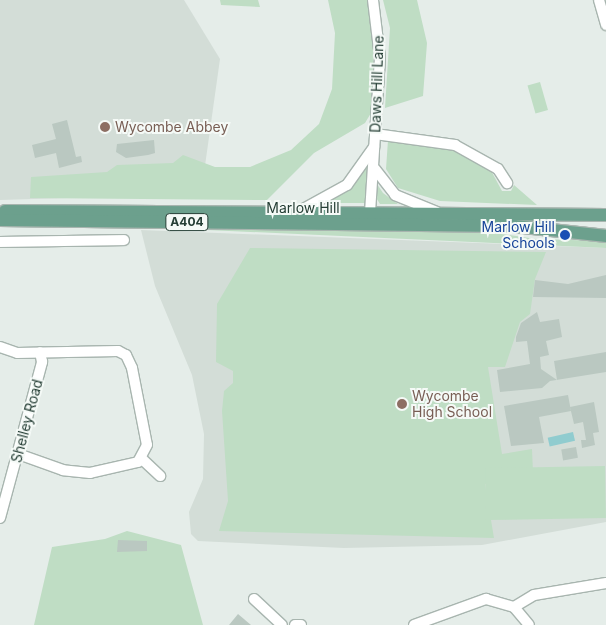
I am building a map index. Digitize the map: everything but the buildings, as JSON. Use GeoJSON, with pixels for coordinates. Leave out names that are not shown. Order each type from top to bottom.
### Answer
{"type":"FeatureCollection","features":[{"type":"Feature","properties":{"kind":"main road","name":"Marlow Hill"},"geometry":{"type":"LineString","coordinates":[[0,211],[297,212],[514,226],[606,236]]}},
{"type":"Feature","properties":{"kind":"main road","name":"Marlow Hill"},"geometry":{"type":"LineString","coordinates":[[0,220],[372,218],[440,213],[606,215]]}},
{"type":"Feature","properties":{"kind":"street","name":"Daws Hill Lane"},"geometry":{"type":"LineString","coordinates":[[372,218],[374,134],[380,58],[373,0]]}},
{"type":"Feature","properties":{"kind":"street"},"geometry":{"type":"LineString","coordinates":[[599,0],[606,25]]}},
{"type":"Feature","properties":{"kind":"street"},"geometry":{"type":"LineString","coordinates":[[374,134],[455,145],[498,169],[506,184]]}},
{"type":"Feature","properties":{"kind":"street"},"geometry":{"type":"LineString","coordinates":[[297,212],[346,185],[374,148]]}},
{"type":"Feature","properties":{"kind":"street"},"geometry":{"type":"LineString","coordinates":[[374,169],[394,194],[440,213]]}},
{"type":"Feature","properties":{"kind":"street"},"geometry":{"type":"LineString","coordinates":[[0,242],[124,240]]}},
{"type":"Feature","properties":{"kind":"street"},"geometry":{"type":"LineString","coordinates":[[0,347],[17,353],[118,351],[128,358],[147,445],[142,459]]}},
{"type":"Feature","properties":{"kind":"street","name":"Shelley Road"},"geometry":{"type":"LineString","coordinates":[[0,518],[42,362],[40,352]]}},
{"type":"Feature","properties":{"kind":"street"},"geometry":{"type":"LineString","coordinates":[[18,454],[63,470],[90,473],[142,459]]}},
{"type":"Feature","properties":{"kind":"street"},"geometry":{"type":"LineString","coordinates":[[142,459],[160,476]]}},
{"type":"Feature","properties":{"kind":"street"},"geometry":{"type":"LineString","coordinates":[[514,607],[534,595],[606,582]]}},
{"type":"Feature","properties":{"kind":"street"},"geometry":{"type":"LineString","coordinates":[[254,599],[282,625]]}},
{"type":"Feature","properties":{"kind":"street"},"geometry":{"type":"LineString","coordinates":[[414,625],[486,599],[514,607],[529,625]]}},
{"type":"Feature","properties":{"kind":"street"},"geometry":{"type":"LineString","coordinates":[[295,625],[301,625]]}},
{"type":"Feature","properties":{"kind":"shaded area","name":"Wycombe Abbey"},"geometry":{"type":"Polygon","coordinates":[[[0,0],[184,0],[220,59],[201,194],[0,200],[0,0]]]}},
{"type":"Feature","properties":{"kind":"shaded area","name":"Wycombe High School"},"geometry":{"type":"Polygon","coordinates":[[[141,230],[606,248],[606,522],[482,545],[344,548],[198,541],[191,534],[189,512],[203,479],[204,434],[192,375],[155,286],[141,230]]]}},
{"type":"Feature","properties":{"kind":"green space"},"geometry":{"type":"Polygon","coordinates":[[[220,0],[258,0],[260,7],[221,5],[220,0]]]}},
{"type":"Feature","properties":{"kind":"green space"},"geometry":{"type":"Polygon","coordinates":[[[328,0],[367,0],[375,27],[371,113],[365,123],[314,153],[267,200],[30,198],[31,177],[107,172],[117,165],[173,163],[183,155],[215,167],[250,167],[291,150],[319,124],[332,89],[335,33],[328,0]]]}},
{"type":"Feature","properties":{"kind":"green space"},"geometry":{"type":"Polygon","coordinates":[[[383,0],[417,0],[427,43],[423,96],[385,108],[390,28],[383,0]]]}},
{"type":"Feature","properties":{"kind":"green space"},"geometry":{"type":"Polygon","coordinates":[[[540,82],[548,110],[535,113],[528,86],[540,82]]]}},
{"type":"Feature","properties":{"kind":"green space"},"geometry":{"type":"Polygon","coordinates":[[[388,140],[452,147],[488,165],[502,191],[511,191],[514,185],[537,205],[440,201],[398,188],[386,169],[388,140]]]}},
{"type":"Feature","properties":{"kind":"green space"},"geometry":{"type":"Polygon","coordinates":[[[369,158],[365,203],[325,203],[369,158]]]}},
{"type":"Feature","properties":{"kind":"green space"},"geometry":{"type":"Polygon","coordinates":[[[377,184],[383,193],[398,204],[380,204],[375,196],[377,184]]]}},
{"type":"Feature","properties":{"kind":"green space"},"geometry":{"type":"Polygon","coordinates":[[[142,227],[482,231],[536,239],[606,241],[606,248],[142,227]]]}},
{"type":"Feature","properties":{"kind":"green space","name":"Wycombe High School"},"geometry":{"type":"Polygon","coordinates":[[[250,248],[546,252],[535,279],[530,314],[520,322],[505,367],[488,367],[502,454],[532,449],[533,473],[485,484],[494,538],[219,531],[228,501],[222,411],[224,391],[233,383],[233,371],[216,362],[217,304],[250,248]]]}},
{"type":"Feature","properties":{"kind":"green space"},"geometry":{"type":"Polygon","coordinates":[[[605,466],[606,518],[486,520],[485,468],[605,466]]]}},
{"type":"Feature","properties":{"kind":"green space"},"geometry":{"type":"Polygon","coordinates":[[[127,531],[181,545],[203,625],[34,625],[52,547],[105,539],[127,531]]]}},
{"type":"Feature","properties":{"kind":"water"},"geometry":{"type":"Polygon","coordinates":[[[573,432],[575,441],[550,447],[548,438],[573,432]]]}},
{"type":"Feature","properties":{"kind":"place","name":"Wycombe Abbey"},"geometry":{"type":"Point","coordinates":[105,127]}},
{"type":"Feature","properties":{"kind":"place","name":"Marlow Hill Schools"},"geometry":{"type":"Point","coordinates":[565,235]}},
{"type":"Feature","properties":{"kind":"place","name":"Wycombe High School"},"geometry":{"type":"Point","coordinates":[402,404]}}]}
